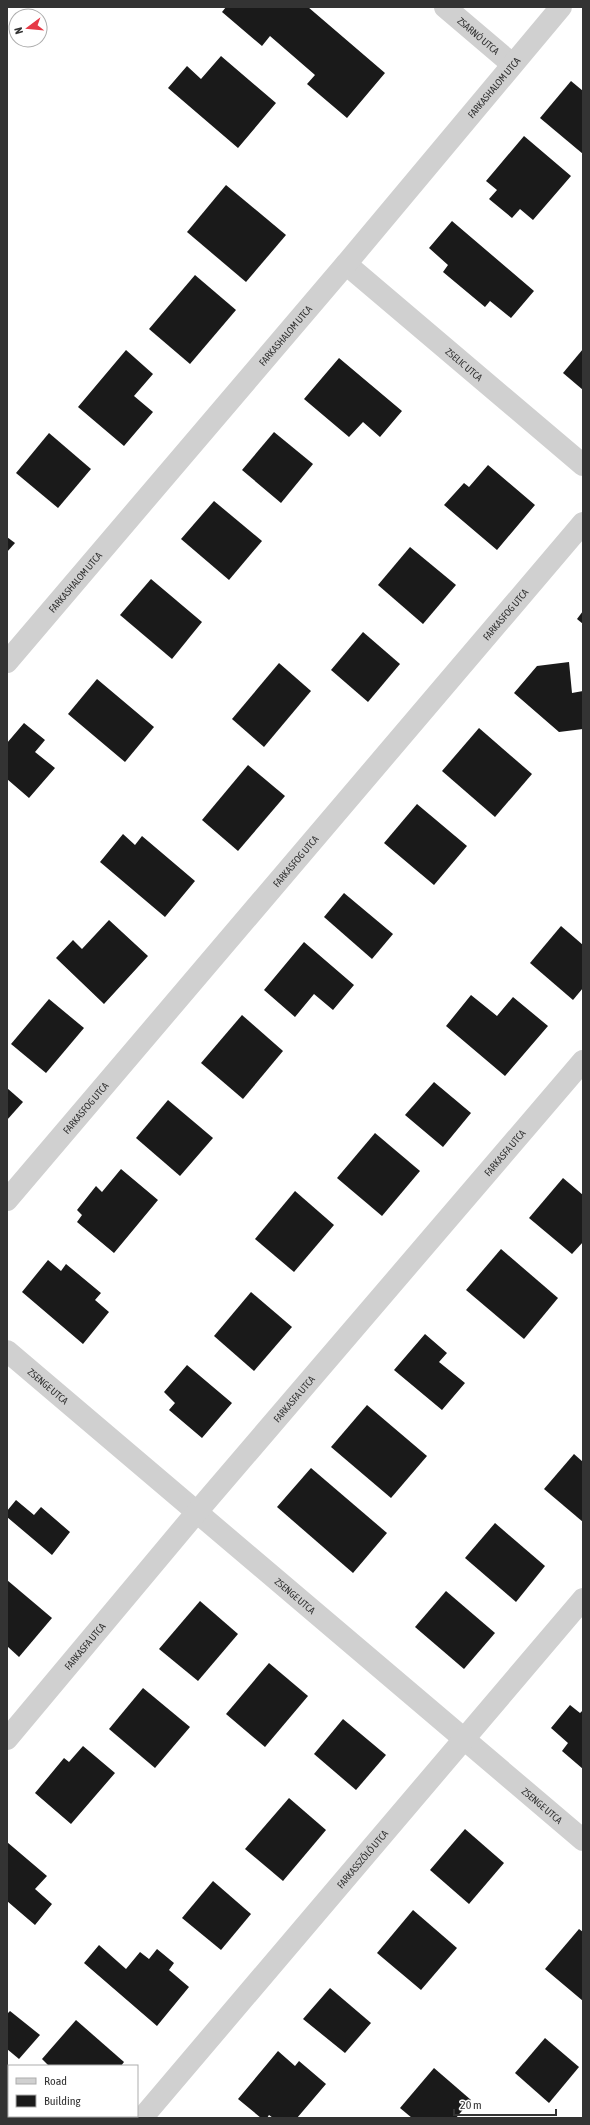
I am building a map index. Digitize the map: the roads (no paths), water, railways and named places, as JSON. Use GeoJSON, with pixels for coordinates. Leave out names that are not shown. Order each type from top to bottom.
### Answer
{"type":"FeatureCollection","features":[{"type":"Feature","properties":{"kind":"street","name":"ZSARNÓ UTCA"},"geometry":{"type":"LineString","coordinates":[[445,7],[512,64]]}},
{"type":"Feature","properties":{"kind":"street","name":"FARKASHALOM UTCA"},"geometry":{"type":"LineString","coordinates":[[7,662],[346,264],[561,7]]}},
{"type":"Feature","properties":{"kind":"street","name":"ZSELIC UTCA"},"geometry":{"type":"LineString","coordinates":[[346,264],[583,465]]}},
{"type":"Feature","properties":{"kind":"street","name":"FARKASFOG UTCA"},"geometry":{"type":"LineString","coordinates":[[7,1200],[583,523]]}},
{"type":"Feature","properties":{"kind":"street","name":"FARKASFA UTCA"},"geometry":{"type":"LineString","coordinates":[[7,1739],[196,1513],[583,1062]]}},
{"type":"Feature","properties":{"kind":"street","name":"ZSENGE UTCA"},"geometry":{"type":"LineString","coordinates":[[7,1351],[583,1840]]}},
{"type":"Feature","properties":{"kind":"street","name":"FARKASSZŐLŐ UTCA"},"geometry":{"type":"LineString","coordinates":[[142,2118],[583,1599]]}}]}
